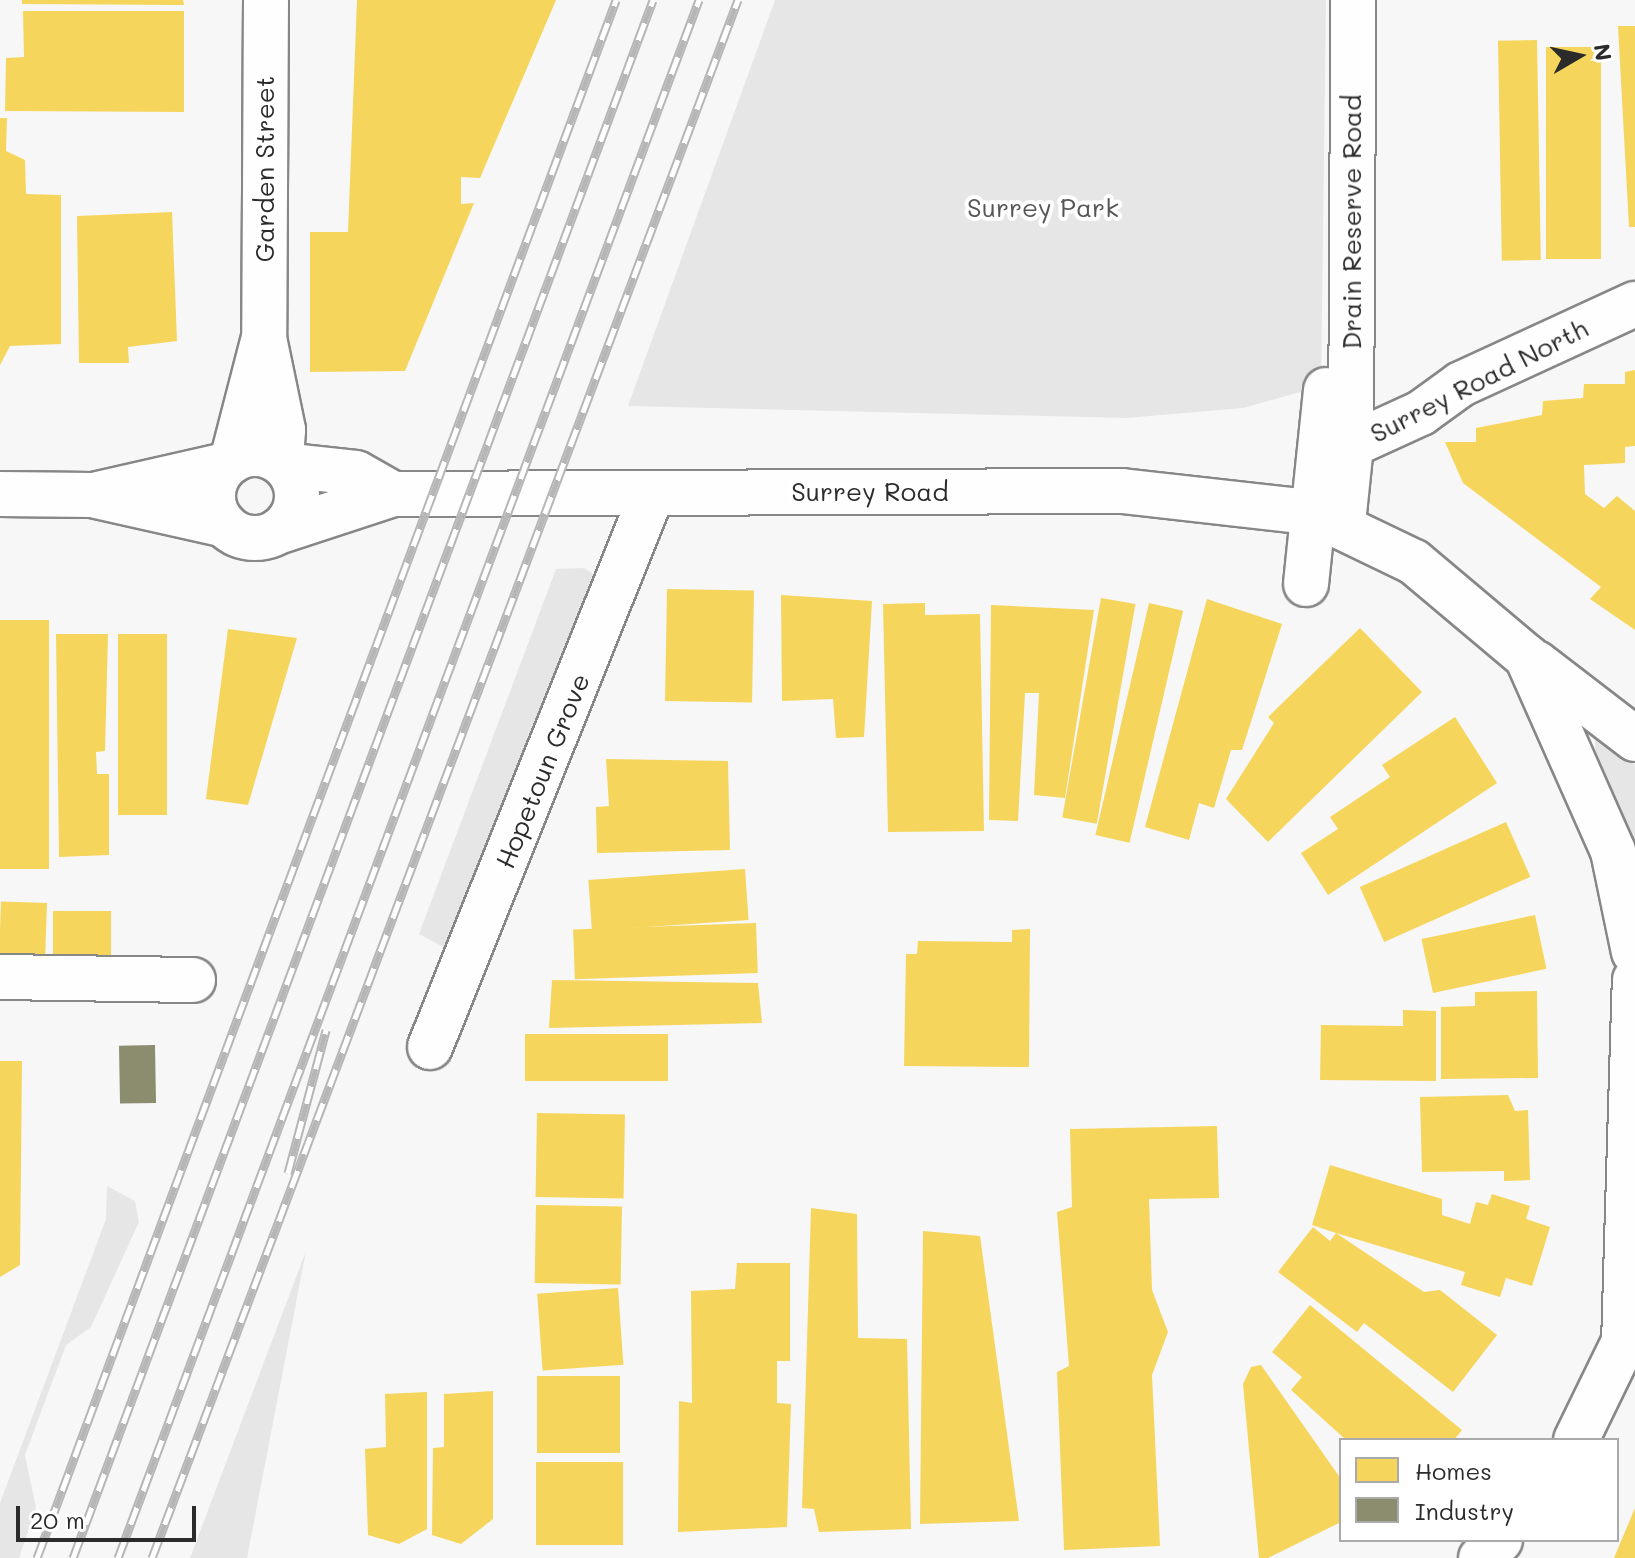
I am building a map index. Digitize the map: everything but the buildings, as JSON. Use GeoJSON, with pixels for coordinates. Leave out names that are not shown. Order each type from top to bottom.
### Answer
{"type":"FeatureCollection","features":[{"type":"Feature","properties":{"kind":"street","name":"Garden Street"},"geometry":{"type":"LineString","coordinates":[[266,0],[264,338],[283,430],[282,464]]}},
{"type":"Feature","properties":{"kind":"street","name":"Drain Reserve Road"},"geometry":{"type":"LineString","coordinates":[[1351,445],[1353,0]]}},
{"type":"Feature","properties":{"kind":"street","name":"Surrey Road North"},"geometry":{"type":"LineString","coordinates":[[1326,518],[1351,445],[1421,413],[1461,384],[1635,304]]}},
{"type":"Feature","properties":{"kind":"street","name":"Garden Street"},"geometry":{"type":"LineString","coordinates":[[229,463],[264,338]]}},
{"type":"Feature","properties":{"kind":"street"},"geometry":{"type":"LineString","coordinates":[[1306,584],[1326,518],[1326,390]]}},
{"type":"Feature","properties":{"kind":"street"},"geometry":{"type":"LineString","coordinates":[[0,494],[92,495],[225,525],[250,538],[277,532],[296,508],[298,492],[282,464],[257,453],[229,463],[92,495]]}},
{"type":"Feature","properties":{"kind":"street"},"geometry":{"type":"LineString","coordinates":[[225,525],[214,489],[229,463]]}},
{"type":"Feature","properties":{"kind":"street","name":"Surrey Road"},"geometry":{"type":"LineString","coordinates":[[282,464],[356,473],[393,494]]}},
{"type":"Feature","properties":{"kind":"street","name":"Surrey Road"},"geometry":{"type":"LineString","coordinates":[[277,532],[393,494],[1122,491],[1326,518]]}},
{"type":"Feature","properties":{"kind":"street","name":"Hopetoun Grove"},"geometry":{"type":"LineString","coordinates":[[430,1047],[652,494]]}},
{"type":"Feature","properties":{"kind":"street"},"geometry":{"type":"LineString","coordinates":[[1326,518],[1441,581],[1527,657],[1635,739]]}},
{"type":"Feature","properties":{"kind":"street"},"geometry":{"type":"LineString","coordinates":[[1527,657],[1613,851],[1635,962]]}},
{"type":"Feature","properties":{"kind":"street"},"geometry":{"type":"LineString","coordinates":[[1634,952],[1635,941]]}},
{"type":"Feature","properties":{"kind":"street"},"geometry":{"type":"LineString","coordinates":[[0,977],[193,980]]}},
{"type":"Feature","properties":{"kind":"street"},"geometry":{"type":"LineString","coordinates":[[1577,1438],[1626,1357],[1635,980]]}},
{"type":"Feature","properties":{"kind":"street"},"geometry":{"type":"LineString","coordinates":[[1481,1558],[1498,1542]]}},
{"type":"Feature","properties":{"kind":"green space","name":"Surrey Park"},"geometry":{"type":"Polygon","coordinates":[[[775,0],[1326,0],[1321,386],[1243,408],[1126,418],[628,406],[775,0]]]}},
{"type":"Feature","properties":{"kind":"green space"},"geometry":{"type":"Polygon","coordinates":[[[584,568],[597,576],[449,950],[419,934],[556,569],[584,568]]]}},
{"type":"Feature","properties":{"kind":"green space"},"geometry":{"type":"Polygon","coordinates":[[[1595,735],[1635,765],[1635,841],[1595,749],[1595,735]]]}},
{"type":"Feature","properties":{"kind":"green space"},"geometry":{"type":"Polygon","coordinates":[[[107,1186],[135,1201],[139,1222],[91,1327],[66,1345],[25,1455],[36,1508],[19,1558],[0,1558],[0,1503],[106,1219],[107,1186]]]}},
{"type":"Feature","properties":{"kind":"green space"},"geometry":{"type":"Polygon","coordinates":[[[306,1251],[247,1558],[190,1558],[306,1251]]]}},
{"type":"Feature","properties":{"kind":"railway"},"geometry":{"type":"LineString","coordinates":[[37,1558],[616,0]]}},
{"type":"Feature","properties":{"kind":"railway"},"geometry":{"type":"LineString","coordinates":[[73,1558],[653,0]]}},
{"type":"Feature","properties":{"kind":"railway"},"geometry":{"type":"LineString","coordinates":[[118,1558],[699,0]]}},
{"type":"Feature","properties":{"kind":"railway"},"geometry":{"type":"LineString","coordinates":[[152,1558],[738,0]]}},
{"type":"Feature","properties":{"kind":"railway"},"geometry":{"type":"LineString","coordinates":[[288,1173],[326,1030]]}}]}
